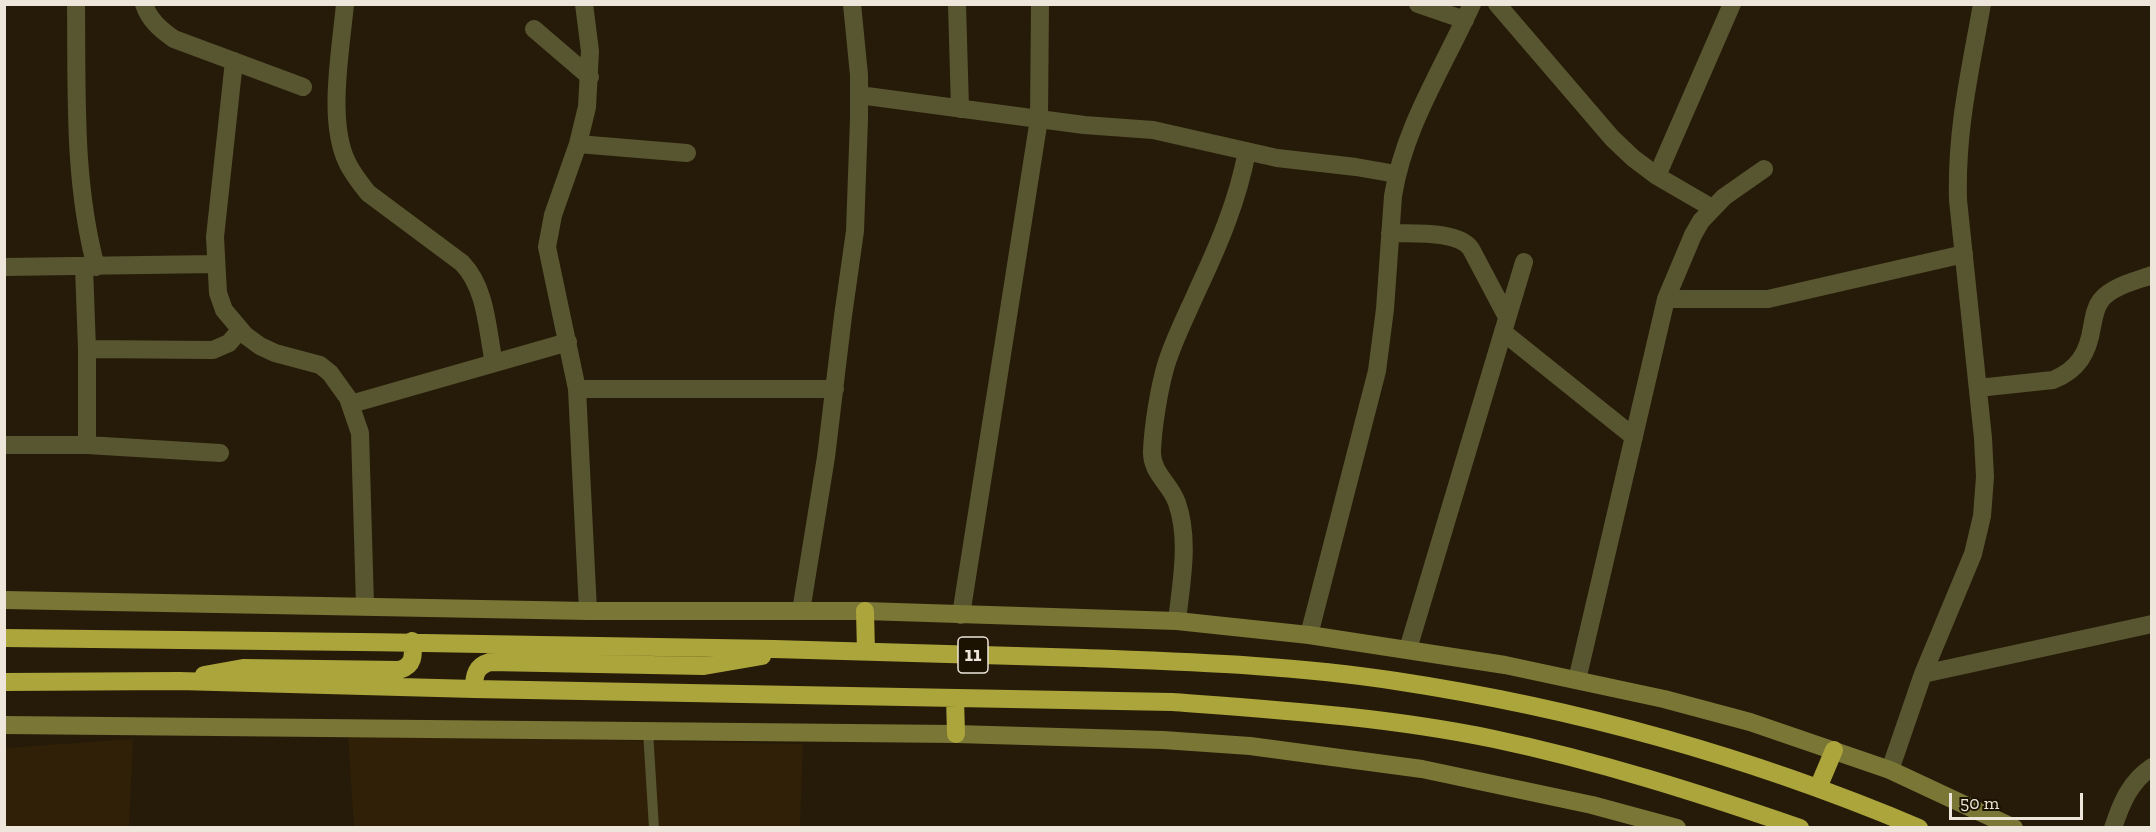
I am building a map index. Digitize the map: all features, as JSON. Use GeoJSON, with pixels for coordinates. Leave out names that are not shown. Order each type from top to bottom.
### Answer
{"type":"FeatureCollection","features":[{"type":"Feature","properties":{"kind":"highway"},"geometry":{"type":"LineString","coordinates":[[866,611],[866,651]]}},
{"type":"Feature","properties":{"kind":"highway","name":"11"},"geometry":{"type":"LineString","coordinates":[[4,638],[412,641],[866,651],[1173,661],[1283,668],[1392,680],[1501,699],[1608,723],[1714,752],[1818,788],[1919,828]]}},
{"type":"Feature","properties":{"kind":"highway"},"geometry":{"type":"LineString","coordinates":[[179,681],[243,668],[399,670],[408,667],[413,659],[412,641]]}},
{"type":"Feature","properties":{"kind":"highway"},"geometry":{"type":"LineString","coordinates":[[474,689],[477,670],[490,662],[704,666],[796,650]]}},
{"type":"Feature","properties":{"kind":"highway","name":"11"},"geometry":{"type":"LineString","coordinates":[[4,682],[179,681],[1172,702],[1280,710],[1386,721],[1492,739],[1597,763],[1700,793],[1800,828]]}},
{"type":"Feature","properties":{"kind":"highway"},"geometry":{"type":"LineString","coordinates":[[955,698],[956,734]]}},
{"type":"Feature","properties":{"kind":"highway"},"geometry":{"type":"LineString","coordinates":[[1818,788],[1834,750]]}},
{"type":"Feature","properties":{"kind":"main road"},"geometry":{"type":"LineString","coordinates":[[4,600],[588,610],[866,611],[1177,621],[1309,635],[1505,665],[1664,699],[1750,722],[1890,770],[2014,828]]}},
{"type":"Feature","properties":{"kind":"main road"},"geometry":{"type":"LineString","coordinates":[[4,725],[956,734],[1163,740],[1250,746],[1422,769],[1507,785],[1677,828]]}},
{"type":"Feature","properties":{"kind":"street"},"geometry":{"type":"LineString","coordinates":[[76,4],[78,162],[90,267],[87,445]]}},
{"type":"Feature","properties":{"kind":"street"},"geometry":{"type":"LineString","coordinates":[[144,4],[153,22],[163,32],[181,42],[303,87]]}},
{"type":"Feature","properties":{"kind":"street"},"geometry":{"type":"LineString","coordinates":[[345,4],[336,125],[346,161],[368,193],[469,270],[479,288],[494,363]]}},
{"type":"Feature","properties":{"kind":"street"},"geometry":{"type":"LineString","coordinates":[[584,4],[590,51],[587,107],[578,144],[548,236],[550,268],[578,389],[588,610]]}},
{"type":"Feature","properties":{"kind":"street"},"geometry":{"type":"LineString","coordinates":[[801,611],[836,389],[855,231],[859,96],[852,4]]}},
{"type":"Feature","properties":{"kind":"street"},"geometry":{"type":"LineString","coordinates":[[957,4],[960,109]]}},
{"type":"Feature","properties":{"kind":"street"},"geometry":{"type":"LineString","coordinates":[[961,615],[1039,119],[1040,4]]}},
{"type":"Feature","properties":{"kind":"street"},"geometry":{"type":"LineString","coordinates":[[1309,635],[1377,371],[1382,340],[1396,174],[1414,122],[1468,12],[1418,4]]}},
{"type":"Feature","properties":{"kind":"street"},"geometry":{"type":"LineString","coordinates":[[1497,4],[1611,138],[1657,176],[1712,208]]}},
{"type":"Feature","properties":{"kind":"street"},"geometry":{"type":"LineString","coordinates":[[1657,176],[1732,4]]}},
{"type":"Feature","properties":{"kind":"street"},"geometry":{"type":"LineString","coordinates":[[1890,770],[1923,674],[1973,554],[1982,516],[1985,477],[1958,200],[1959,137],[1982,4]]}},
{"type":"Feature","properties":{"kind":"street"},"geometry":{"type":"LineString","coordinates":[[534,29],[590,77]]}},
{"type":"Feature","properties":{"kind":"street"},"geometry":{"type":"LineString","coordinates":[[234,61],[215,237],[218,293],[224,309],[240,330],[260,346],[275,353],[312,362],[324,368],[342,388],[351,404],[360,433],[365,605]]}},
{"type":"Feature","properties":{"kind":"street"},"geometry":{"type":"LineString","coordinates":[[859,96],[1039,119],[1153,130],[1277,158],[1396,174]]}},
{"type":"Feature","properties":{"kind":"street"},"geometry":{"type":"LineString","coordinates":[[578,144],[687,153]]}},
{"type":"Feature","properties":{"kind":"street"},"geometry":{"type":"LineString","coordinates":[[1177,621],[1182,570],[1181,519],[1172,491],[1158,474],[1154,465],[1152,452],[1159,401],[1166,365],[1227,222],[1242,179],[1247,152]]}},
{"type":"Feature","properties":{"kind":"street"},"geometry":{"type":"LineString","coordinates":[[1577,680],[1666,299],[1693,235],[1712,208],[1764,169]]}},
{"type":"Feature","properties":{"kind":"street"},"geometry":{"type":"LineString","coordinates":[[1390,233],[1448,236],[1464,240],[1471,249],[1505,324],[1634,437]]}},
{"type":"Feature","properties":{"kind":"street"},"geometry":{"type":"LineString","coordinates":[[1666,299],[1768,299],[1964,254]]}},
{"type":"Feature","properties":{"kind":"street"},"geometry":{"type":"LineString","coordinates":[[1408,649],[1524,262]]}},
{"type":"Feature","properties":{"kind":"street"},"geometry":{"type":"LineString","coordinates":[[4,267],[215,264]]}},
{"type":"Feature","properties":{"kind":"street"},"geometry":{"type":"LineString","coordinates":[[1978,388],[2053,380],[2064,375],[2074,368],[2088,348],[2094,317],[2100,302],[2113,291],[2151,275]]}},
{"type":"Feature","properties":{"kind":"street"},"geometry":{"type":"LineString","coordinates":[[87,349],[213,350],[229,343],[240,330]]}},
{"type":"Feature","properties":{"kind":"street"},"geometry":{"type":"LineString","coordinates":[[351,404],[568,342]]}},
{"type":"Feature","properties":{"kind":"street"},"geometry":{"type":"LineString","coordinates":[[578,389],[836,389]]}},
{"type":"Feature","properties":{"kind":"street"},"geometry":{"type":"LineString","coordinates":[[4,446],[87,445],[220,453]]}},
{"type":"Feature","properties":{"kind":"street"},"geometry":{"type":"LineString","coordinates":[[1923,674],[2151,624]]}},
{"type":"Feature","properties":{"kind":"street"},"geometry":{"type":"LineString","coordinates":[[2113,828],[2133,784],[2151,767]]}},
{"type":"Feature","properties":{"kind":"lane"},"geometry":{"type":"LineString","coordinates":[[648,731],[654,828]]}},
{"type":"Feature","properties":{"kind":"shaded area"},"geometry":{"type":"Polygon","coordinates":[[[348,735],[803,744],[800,827],[354,827],[348,735]]]}},
{"type":"Feature","properties":{"kind":"shaded area"},"geometry":{"type":"Polygon","coordinates":[[[133,739],[129,827],[5,827],[5,748],[133,739]]]}}]}
